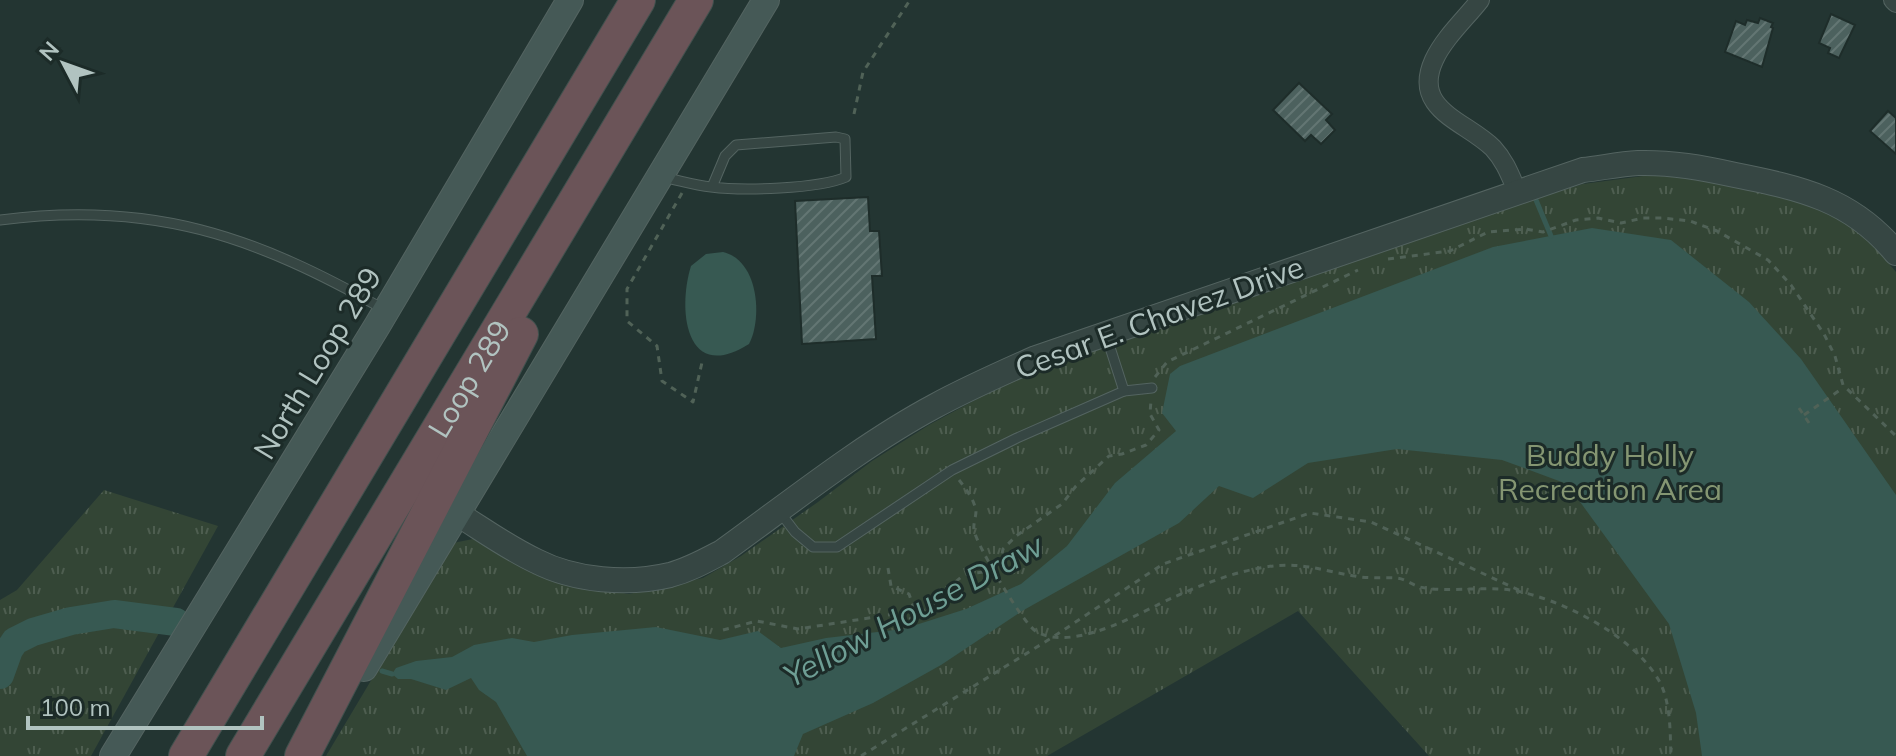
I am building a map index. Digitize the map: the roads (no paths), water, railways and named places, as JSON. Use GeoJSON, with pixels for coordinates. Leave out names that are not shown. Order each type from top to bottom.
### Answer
{"type":"FeatureCollection","features":[{"type":"Feature","properties":{"kind":"highway","name":"Loop 289"},"geometry":{"type":"LineString","coordinates":[[186,756],[638,0]]}},
{"type":"Feature","properties":{"kind":"highway","name":"Loop 289"},"geometry":{"type":"LineString","coordinates":[[243,756],[696,0]]}},
{"type":"Feature","properties":{"kind":"highway"},"geometry":{"type":"LineString","coordinates":[[302,756],[524,327],[629,140],[644,86]]}},
{"type":"Feature","properties":{"kind":"highway"},"geometry":{"type":"LineString","coordinates":[[163,756],[267,619]]}},
{"type":"Feature","properties":{"kind":"main road","name":"North Loop 289"},"geometry":{"type":"LineString","coordinates":[[113,756],[386,311],[570,0]]}},
{"type":"Feature","properties":{"kind":"main road"},"geometry":{"type":"LineString","coordinates":[[310,756],[766,0]]}},
{"type":"Feature","properties":{"kind":"street"},"geometry":{"type":"LineString","coordinates":[[1480,0],[1436,56],[1429,74],[1429,89],[1435,103],[1446,115],[1491,146],[1505,163],[1517,191]]}},
{"type":"Feature","properties":{"kind":"street","name":"Cesar E. Chavez Drive"},"geometry":{"type":"LineString","coordinates":[[456,513],[539,563],[591,578],[619,580],[671,575],[722,552],[891,432],[934,406],[1036,358],[1583,170],[1638,163],[1693,166],[1790,186],[1827,198],[1855,214],[1883,237],[1896,253]]}},
{"type":"Feature","properties":{"kind":"lane"},"geometry":{"type":"LineString","coordinates":[[659,176],[712,187],[761,188],[833,183],[846,177],[845,139],[836,137],[736,145],[725,156],[712,187]]}},
{"type":"Feature","properties":{"kind":"lane"},"geometry":{"type":"LineString","coordinates":[[0,220],[59,214],[104,215],[186,224],[273,252],[386,311]]}},
{"type":"Feature","properties":{"kind":"lane"},"geometry":{"type":"LineString","coordinates":[[1106,334],[1124,391]]}},
{"type":"Feature","properties":{"kind":"lane"},"geometry":{"type":"LineString","coordinates":[[779,511],[795,532],[813,547],[837,547],[952,470],[1124,391],[1152,388]]}},
{"type":"Feature","properties":{"kind":"waterway"},"geometry":{"type":"LineString","coordinates":[[1536,200],[1551,236]]}},
{"type":"Feature","properties":{"kind":"waterway","name":"Yellow House Draw"},"geometry":{"type":"LineString","coordinates":[[0,675],[15,641],[33,632],[71,621],[114,614],[176,622]]}},
{"type":"Feature","properties":{"kind":"waterway","name":"Yellow House Draw"},"geometry":{"type":"LineString","coordinates":[[382,671],[392,674]]}},
{"type":"Feature","properties":{"kind":"park label","name":"Buddy Holly Recreation Area"},"geometry":{"type":"Point","coordinates":[1610,472]}}]}
